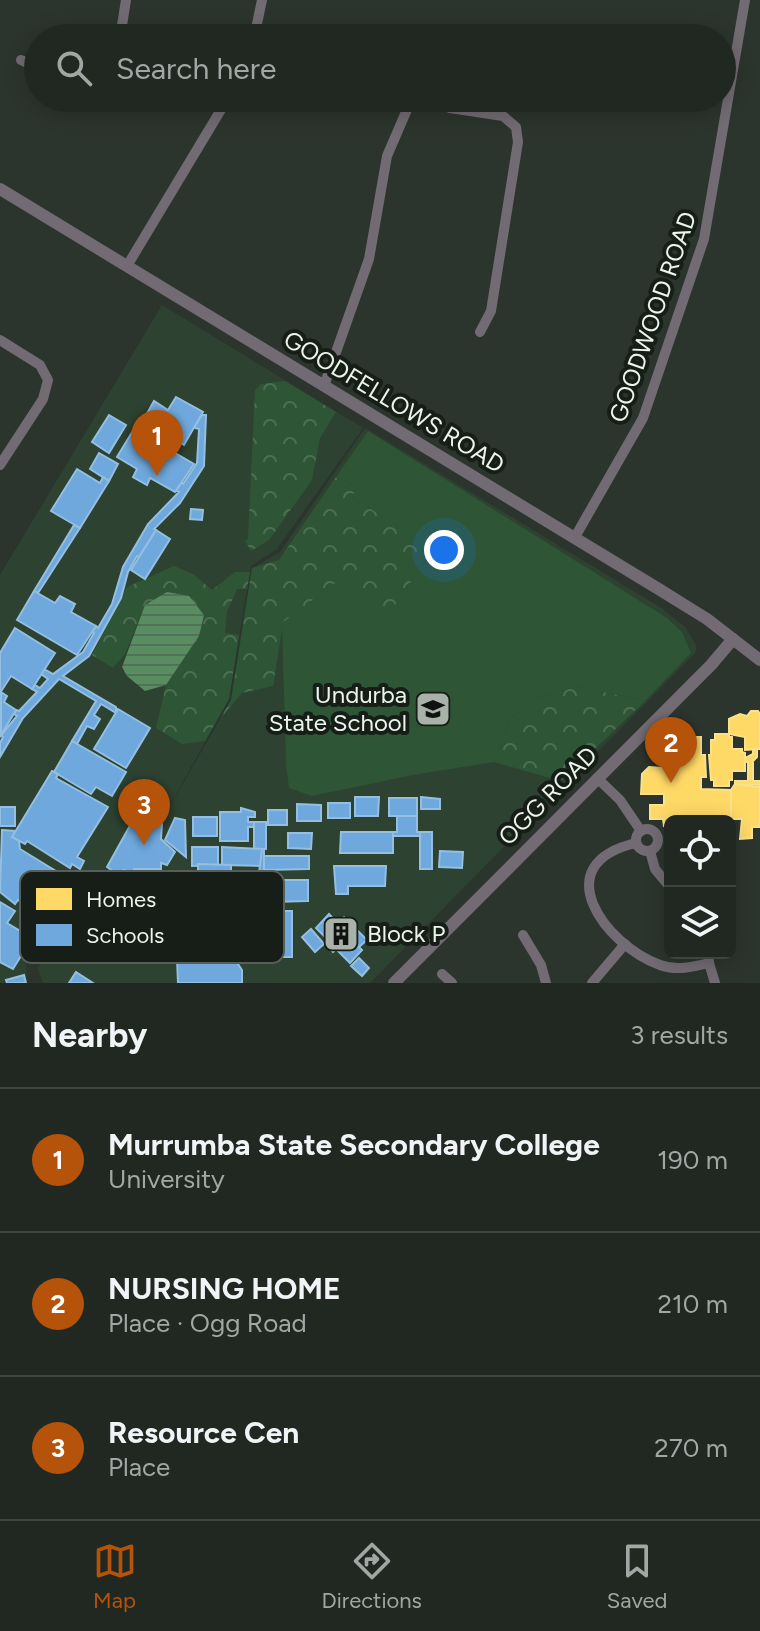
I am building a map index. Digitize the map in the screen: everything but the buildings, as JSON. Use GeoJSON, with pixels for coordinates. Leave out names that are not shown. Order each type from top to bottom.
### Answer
{"type":"FeatureCollection","features":[{"type":"Feature","properties":{"kind":"street"},"geometry":{"type":"LineString","coordinates":[[122,24],[126,0]]}},
{"type":"Feature","properties":{"kind":"street"},"geometry":{"type":"LineString","coordinates":[[257,24],[262,0]]}},
{"type":"Feature","properties":{"kind":"street","name":"GOODWOOD ROAD"},"geometry":{"type":"LineString","coordinates":[[736,56],[745,0]]}},
{"type":"Feature","properties":{"kind":"street"},"geometry":{"type":"LineString","coordinates":[[127,266],[220,112]]}},
{"type":"Feature","properties":{"kind":"street"},"geometry":{"type":"LineString","coordinates":[[324,386],[369,259],[387,156],[406,112]]}},
{"type":"Feature","properties":{"kind":"street"},"geometry":{"type":"LineString","coordinates":[[476,112],[503,116],[516,127],[518,142],[491,311],[480,332]]}},
{"type":"Feature","properties":{"kind":"street","name":"GOODWOOD ROAD"},"geometry":{"type":"LineString","coordinates":[[575,537],[643,418],[704,239],[727,112]]}},
{"type":"Feature","properties":{"kind":"street","name":"GOODFELLOWS ROAD"},"geometry":{"type":"LineString","coordinates":[[0,189],[575,537],[707,619],[760,660]]}},
{"type":"Feature","properties":{"kind":"street"},"geometry":{"type":"LineString","coordinates":[[0,340],[40,365],[48,380],[43,399],[0,465]]}},
{"type":"Feature","properties":{"kind":"street","name":"OGG ROAD"},"geometry":{"type":"LineString","coordinates":[[394,983],[711,665],[733,639]]}},
{"type":"Feature","properties":{"kind":"street"},"geometry":{"type":"LineString","coordinates":[[597,778],[620,800],[641,831]]}},
{"type":"Feature","properties":{"kind":"street"},"geometry":{"type":"LineString","coordinates":[[650,830],[657,837],[657,845],[650,851],[641,850],[636,843],[641,831],[650,830]]}},
{"type":"Feature","properties":{"kind":"street"},"geometry":{"type":"LineString","coordinates":[[636,843],[605,854],[597,862],[589,881],[595,909],[625,944],[660,966],[679,969],[705,959]]}},
{"type":"Feature","properties":{"kind":"street"},"geometry":{"type":"LineString","coordinates":[[650,851],[655,869],[664,880]]}},
{"type":"Feature","properties":{"kind":"street"},"geometry":{"type":"LineString","coordinates":[[523,935],[541,965],[546,983]]}},
{"type":"Feature","properties":{"kind":"street"},"geometry":{"type":"LineString","coordinates":[[592,983],[625,944]]}},
{"type":"Feature","properties":{"kind":"street"},"geometry":{"type":"LineString","coordinates":[[708,959],[715,983]]}},
{"type":"Feature","properties":{"kind":"street"},"geometry":{"type":"LineString","coordinates":[[442,974],[452,983]]}},
{"type":"Feature","properties":{"kind":"shaded area"},"geometry":{"type":"Polygon","coordinates":[[[162,305],[363,428],[277,549],[251,566],[229,699],[162,820],[231,700],[252,568],[280,552],[365,428],[663,609],[686,628],[696,645],[696,652],[370,983],[43,983],[38,968],[41,963],[284,963],[284,871],[20,871],[20,963],[26,963],[27,983],[0,983],[0,575],[162,305]]]}},
{"type":"Feature","properties":{"kind":"shaded area"},"geometry":{"type":"Polygon","coordinates":[[[167,592],[189,596],[204,615],[199,636],[166,685],[145,691],[127,676],[122,667],[145,605],[167,592]]]}},
{"type":"Feature","properties":{"kind":"green space"},"geometry":{"type":"Polygon","coordinates":[[[285,381],[336,412],[320,438],[312,480],[269,540],[251,551],[245,541],[248,539],[255,390],[261,384],[285,381]]]}},
{"type":"Feature","properties":{"kind":"green space"},"geometry":{"type":"Polygon","coordinates":[[[368,431],[667,618],[682,632],[691,653],[645,701],[577,686],[539,698],[509,719],[494,762],[312,796],[289,788],[282,623],[339,580],[391,611],[428,557],[406,531],[352,497],[357,487],[336,477],[368,431]]]}},
{"type":"Feature","properties":{"kind":"green space"},"geometry":{"type":"Polygon","coordinates":[[[336,477],[357,487],[352,497],[406,531],[428,557],[391,612],[283,623],[273,686],[242,693],[220,719],[231,700],[252,568],[279,560],[336,477]]]}},
{"type":"Feature","properties":{"kind":"green space"},"geometry":{"type":"Polygon","coordinates":[[[174,566],[193,574],[212,590],[235,572],[250,572],[247,589],[237,589],[227,612],[225,633],[239,635],[229,699],[205,741],[182,744],[156,728],[166,685],[199,636],[204,615],[145,605],[125,654],[113,668],[92,655],[127,587],[174,566]]]}},
{"type":"Feature","properties":{"kind":"green space"},"geometry":{"type":"Polygon","coordinates":[[[577,686],[645,701],[561,781],[494,762],[509,719],[539,698],[577,686]]]}},
{"type":"Feature","properties":{"kind":"place","name":"Murrumba State Secondary College"},"geometry":{"type":"Point","coordinates":[157,476]}},
{"type":"Feature","properties":{"kind":"place","name":"Undurba State School"},"geometry":{"type":"Point","coordinates":[433,709]}},
{"type":"Feature","properties":{"kind":"place","name":"NURSING HOME"},"geometry":{"type":"Point","coordinates":[671,783]}},
{"type":"Feature","properties":{"kind":"place","name":"Resource Cen"},"geometry":{"type":"Point","coordinates":[144,845]}},
{"type":"Feature","properties":{"kind":"place","name":"Block P"},"geometry":{"type":"Point","coordinates":[341,934]}}]}
